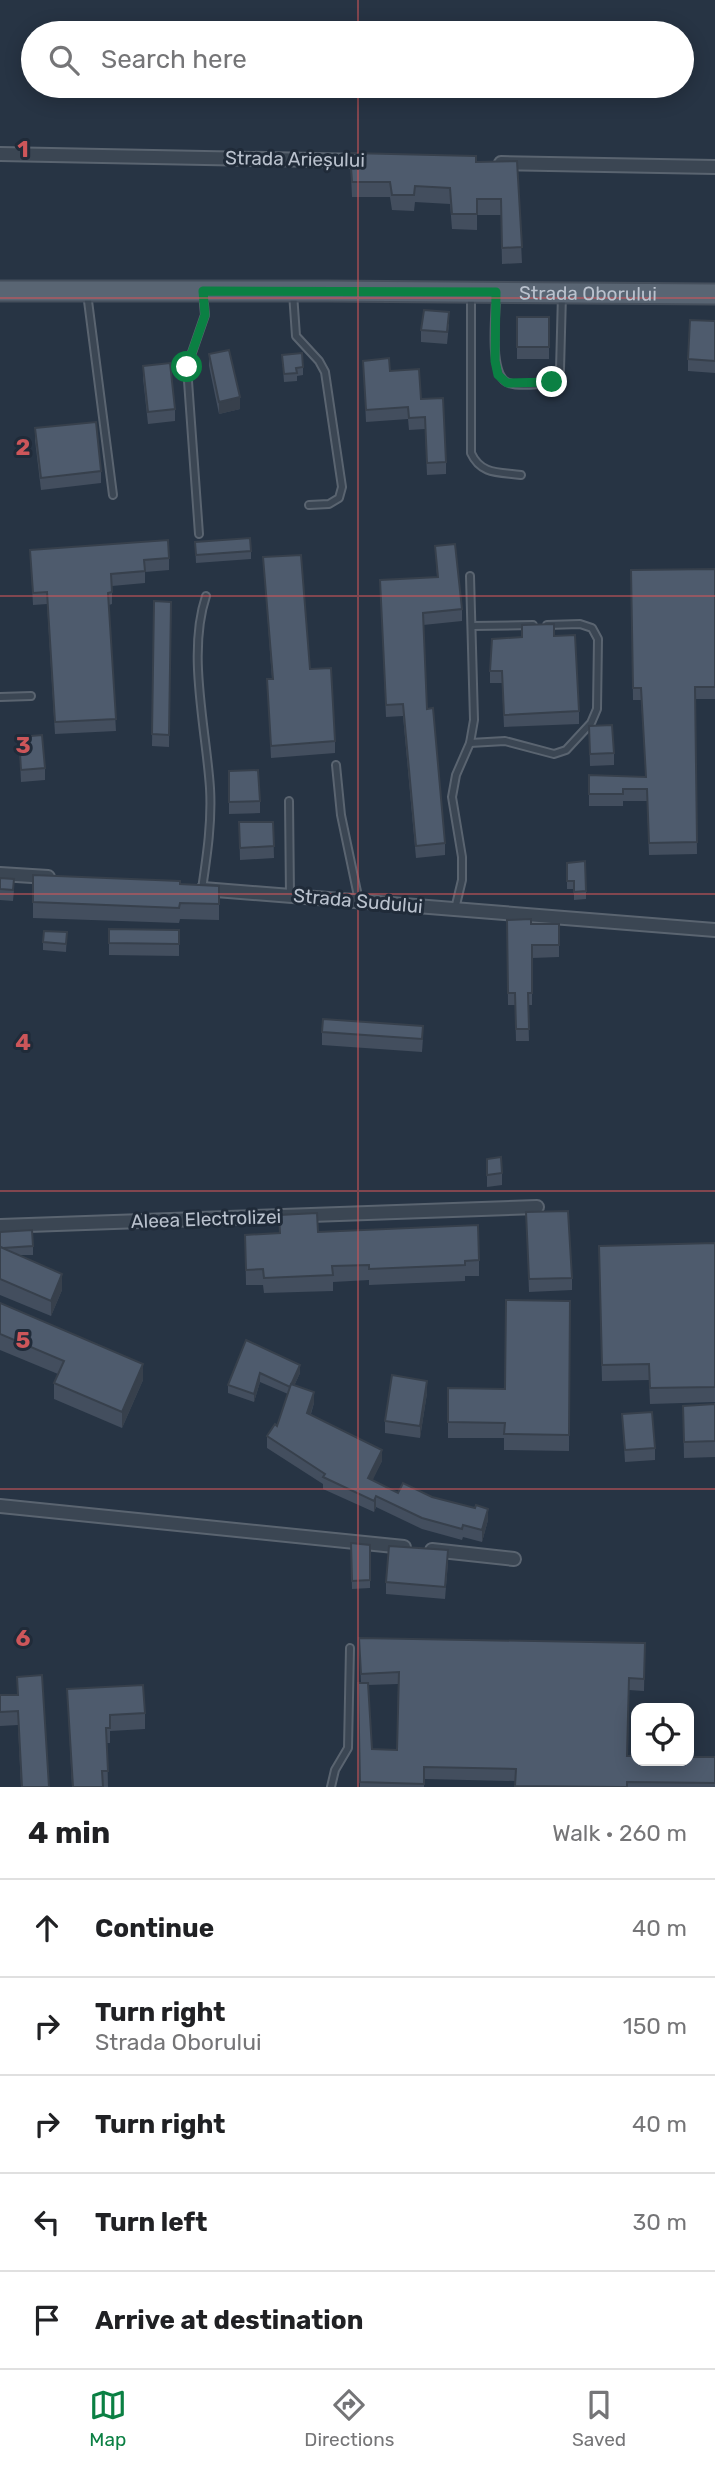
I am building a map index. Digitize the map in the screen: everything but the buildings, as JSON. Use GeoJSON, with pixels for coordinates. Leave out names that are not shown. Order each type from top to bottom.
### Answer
{"type":"FeatureCollection","features":[{"type":"Feature","properties":{"kind":"main road","name":"Strada Oborului"},"geometry":{"type":"LineString","coordinates":[[0,291],[715,294]]}},
{"type":"Feature","properties":{"kind":"street","name":"Strada Arieșului"},"geometry":{"type":"LineString","coordinates":[[0,155],[376,161]]}},
{"type":"Feature","properties":{"kind":"street"},"geometry":{"type":"LineString","coordinates":[[487,163],[715,167]]}},
{"type":"Feature","properties":{"kind":"street"},"geometry":{"type":"LineString","coordinates":[[0,874],[67,879]]}},
{"type":"Feature","properties":{"kind":"street","name":"Strada Sudului"},"geometry":{"type":"LineString","coordinates":[[195,888],[715,930]]}},
{"type":"Feature","properties":{"kind":"street","name":"Aleea Electrolizei"},"geometry":{"type":"LineString","coordinates":[[0,1226],[537,1207]]}},
{"type":"Feature","properties":{"kind":"street"},"geometry":{"type":"LineString","coordinates":[[0,1506],[514,1559]]}},
{"type":"Feature","properties":{"kind":"lane"},"geometry":{"type":"LineString","coordinates":[[199,534],[187,367],[205,315],[203,291]]}},
{"type":"Feature","properties":{"kind":"lane"},"geometry":{"type":"LineString","coordinates":[[293,291],[296,336],[305,349],[319,361],[325,372],[342,487],[339,498],[329,504],[309,505]]}},
{"type":"Feature","properties":{"kind":"lane"},"geometry":{"type":"LineString","coordinates":[[87,292],[113,495]]}},
{"type":"Feature","properties":{"kind":"lane"},"geometry":{"type":"LineString","coordinates":[[471,292],[471,453],[476,464],[490,471],[521,475]]}},
{"type":"Feature","properties":{"kind":"lane"},"geometry":{"type":"LineString","coordinates":[[496,292],[495,361],[498,375],[507,383],[534,384],[552,382],[560,370],[562,293]]}},
{"type":"Feature","properties":{"kind":"lane"},"geometry":{"type":"LineString","coordinates":[[455,909],[462,880],[462,857],[452,797],[456,775],[470,743],[474,720],[470,576]]}},
{"type":"Feature","properties":{"kind":"lane"},"geometry":{"type":"LineString","coordinates":[[195,888],[209,837],[210,790],[197,643],[200,616],[206,596]]}},
{"type":"Feature","properties":{"kind":"lane"},"geometry":{"type":"LineString","coordinates":[[470,743],[505,741],[554,754],[566,750],[577,740],[591,723],[597,709],[598,639],[592,628],[580,624],[472,626]]}},
{"type":"Feature","properties":{"kind":"lane"},"geometry":{"type":"LineString","coordinates":[[0,698],[31,696]]}},
{"type":"Feature","properties":{"kind":"lane"},"geometry":{"type":"LineString","coordinates":[[336,765],[345,838],[359,901]]}},
{"type":"Feature","properties":{"kind":"lane"},"geometry":{"type":"LineString","coordinates":[[289,801],[290,896]]}},
{"type":"Feature","properties":{"kind":"lane"},"geometry":{"type":"LineString","coordinates":[[331,1787],[335,1770],[348,1748],[351,1648]]}},
{"type":"Feature","properties":{"kind":"route"},"geometry":{"type":"LineString","coordinates":[[187,367],[205,315],[203,291],[496,292],[495,361],[498,375],[507,383],[552,382]]}}]}
